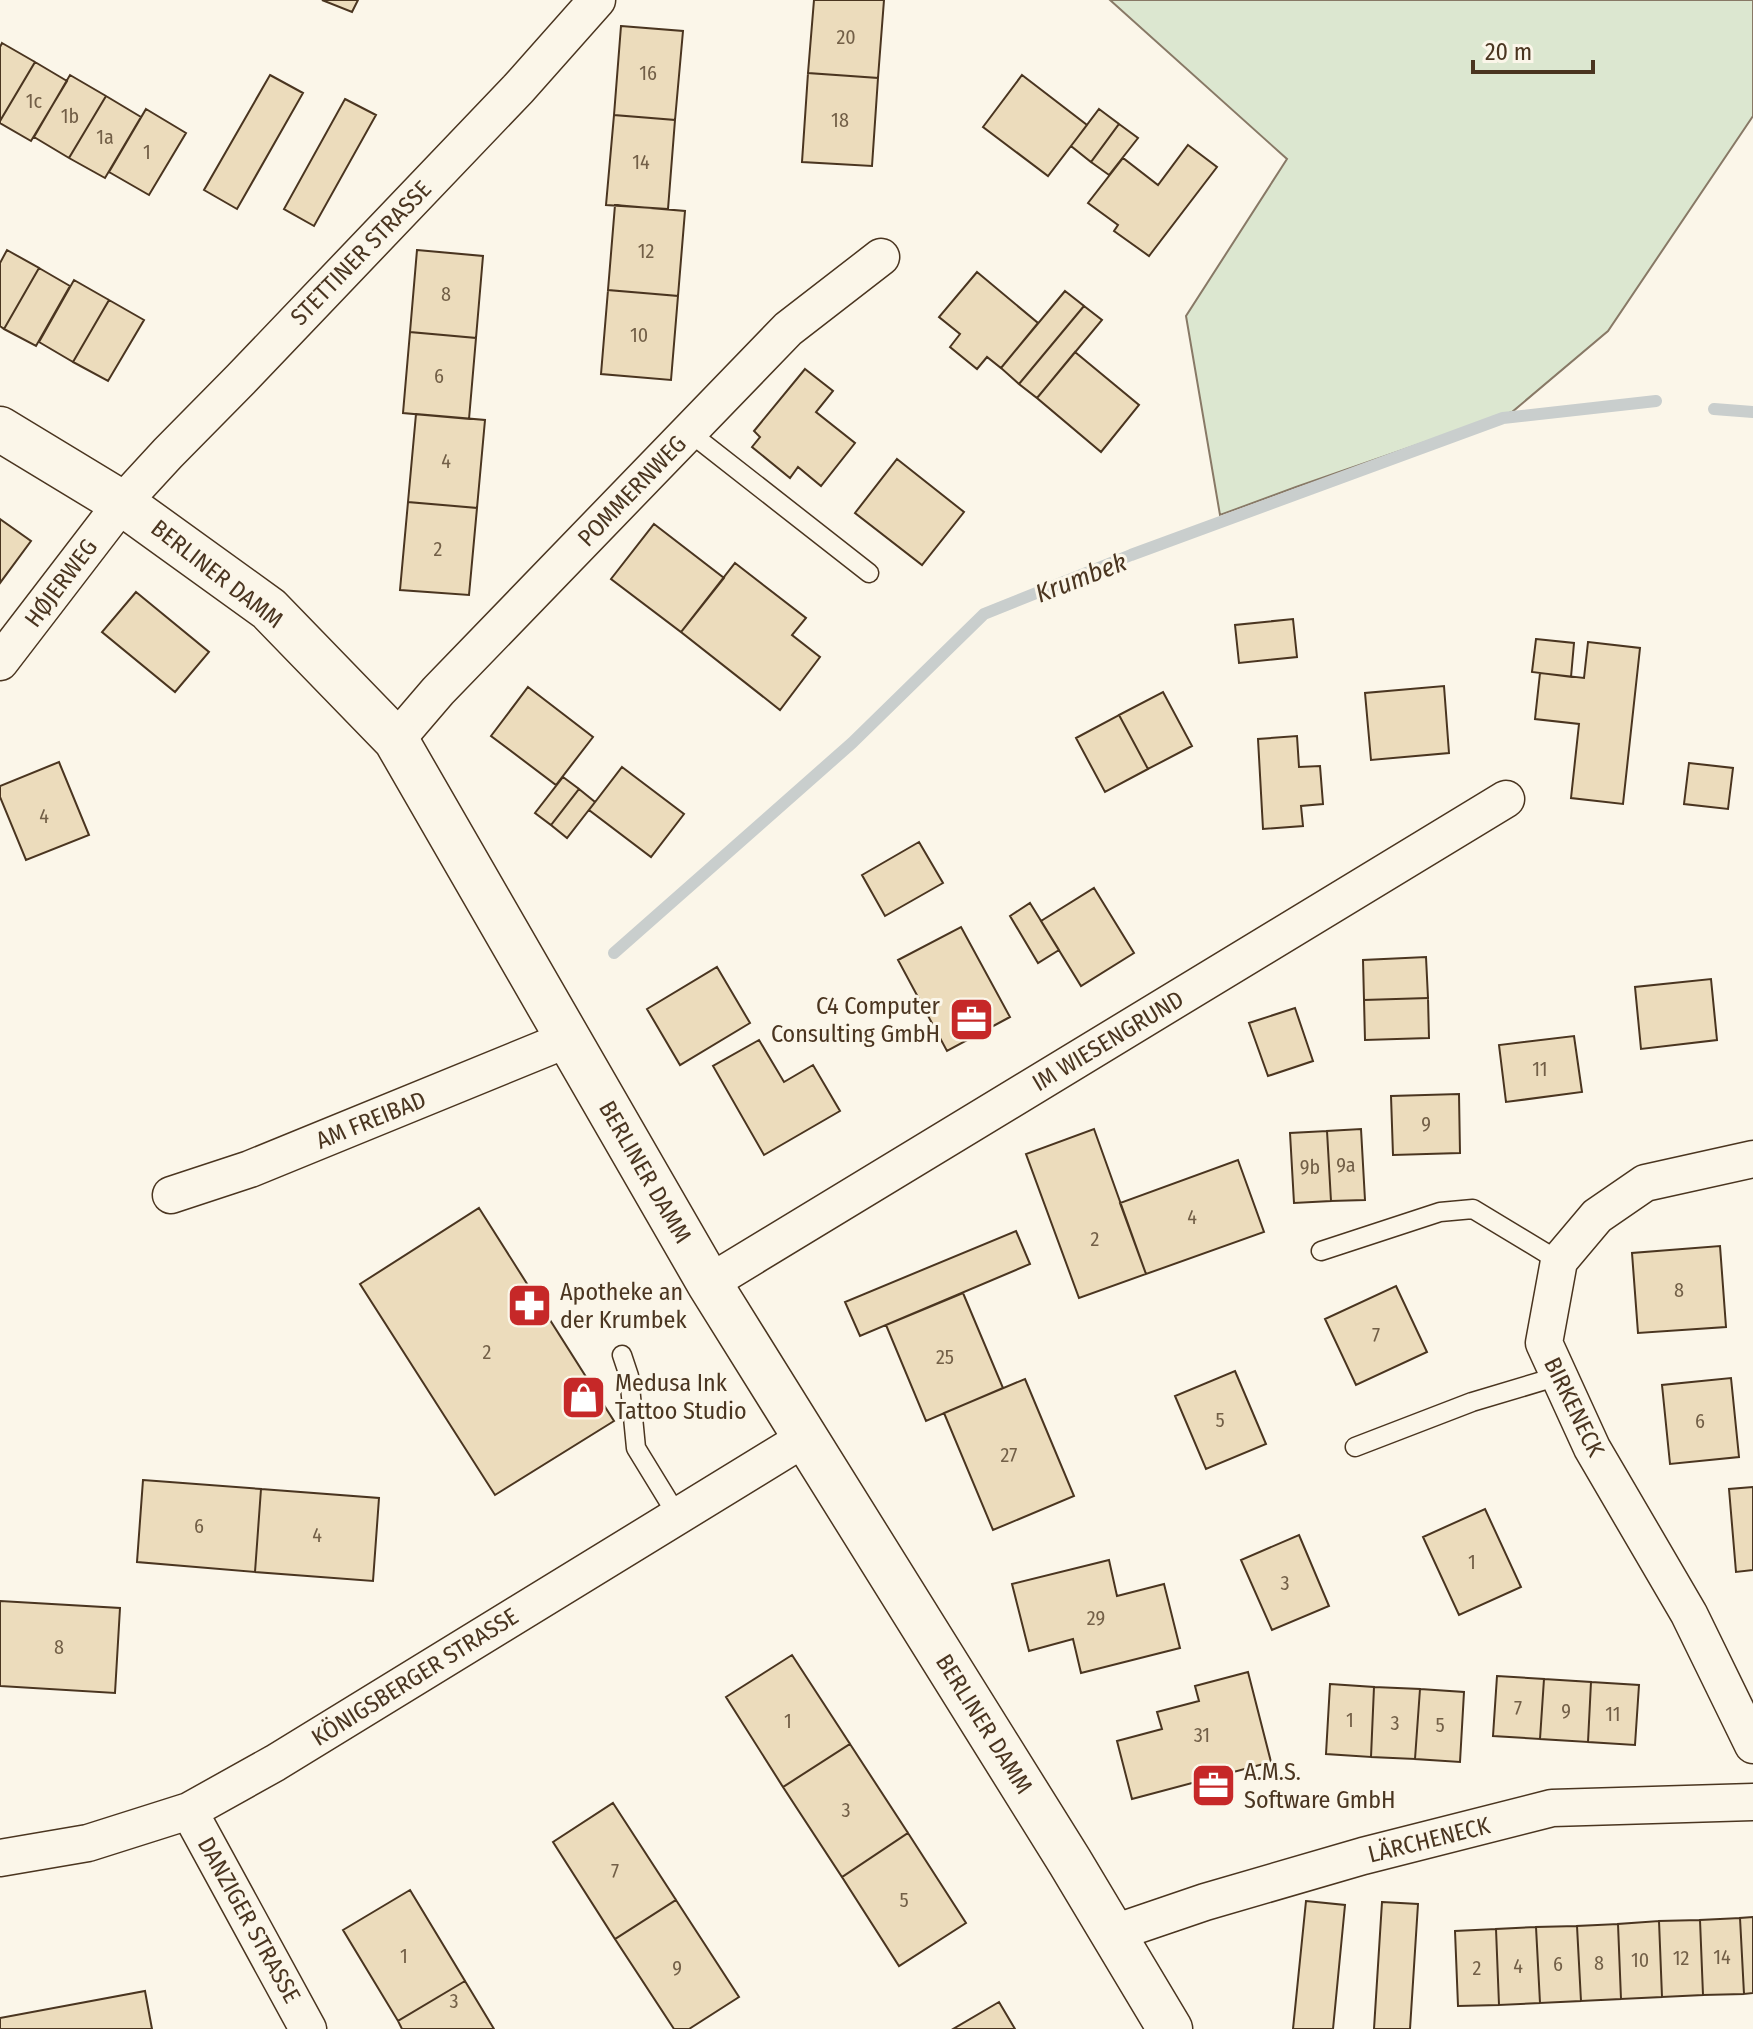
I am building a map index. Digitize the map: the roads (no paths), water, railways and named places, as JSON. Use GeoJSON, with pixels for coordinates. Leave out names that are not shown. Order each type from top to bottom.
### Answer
{"type":"FeatureCollection","features":[{"type":"Feature","properties":{"kind":"main road","name":"BERLINER DAMM"},"geometry":{"type":"LineString","coordinates":[[0,429],[122,503],[269,609],[396,740],[709,1283],[1114,1933],[1170,2029]]}},
{"type":"Feature","properties":{"kind":"street","name":"STETTINER STRASSE"},"geometry":{"type":"LineString","coordinates":[[122,503],[518,89],[597,0]]}},
{"type":"Feature","properties":{"kind":"street","name":"POMMERNWEG"},"geometry":{"type":"LineString","coordinates":[[396,740],[438,691],[788,329],[881,257]]}},
{"type":"Feature","properties":{"kind":"street","name":"HØJERWEG"},"geometry":{"type":"LineString","coordinates":[[0,662],[122,503]]}},
{"type":"Feature","properties":{"kind":"street","name":"IM WIESENGRUND"},"geometry":{"type":"LineString","coordinates":[[709,1283],[1506,799]]}},
{"type":"Feature","properties":{"kind":"street","name":"AM FREIBAD"},"geometry":{"type":"LineString","coordinates":[[171,1195],[250,1169],[563,1030]]}},
{"type":"Feature","properties":{"kind":"street","name":"BIRKENECK"},"geometry":{"type":"LineString","coordinates":[[1753,1159],[1645,1183],[1597,1216],[1559,1261],[1544,1343],[1592,1448],[1689,1614],[1753,1745]]}},
{"type":"Feature","properties":{"kind":"street","name":"KÖNIGSBERGER STRASSE"},"geometry":{"type":"LineString","coordinates":[[0,1858],[88,1843],[189,1811],[275,1763],[805,1438]]}},
{"type":"Feature","properties":{"kind":"street","name":"LÄRCHENECK"},"geometry":{"type":"LineString","coordinates":[[1114,1933],[1205,1902],[1363,1856],[1552,1808],[1753,1802]]}},
{"type":"Feature","properties":{"kind":"street","name":"DANZIGER STRASSE"},"geometry":{"type":"LineString","coordinates":[[189,1811],[308,2029]]}},
{"type":"Feature","properties":{"kind":"lane"},"geometry":{"type":"LineString","coordinates":[[689,432],[869,573]]}},
{"type":"Feature","properties":{"kind":"lane"},"geometry":{"type":"LineString","coordinates":[[1321,1251],[1440,1212],[1473,1209],[1559,1261]]}},
{"type":"Feature","properties":{"kind":"lane"},"geometry":{"type":"LineString","coordinates":[[622,1355],[629,1376],[636,1448],[677,1515]]}},
{"type":"Feature","properties":{"kind":"lane"},"geometry":{"type":"LineString","coordinates":[[1355,1447],[1472,1402],[1559,1376]]}},
{"type":"Feature","properties":{"kind":"waterway","name":"Krumbek"},"geometry":{"type":"LineString","coordinates":[[614,953],[852,743],[984,614],[1131,555],[1503,418],[1656,401]]}},
{"type":"Feature","properties":{"kind":"waterway","name":"Krumbek"},"geometry":{"type":"LineString","coordinates":[[1714,409],[1753,412]]}},
{"type":"Feature","properties":{"kind":"place","name":"C4 Computer Consulting GmbH"},"geometry":{"type":"Point","coordinates":[971,1020]}},
{"type":"Feature","properties":{"kind":"place","name":"Apotheke an der Krumbek"},"geometry":{"type":"Point","coordinates":[529,1306]}},
{"type":"Feature","properties":{"kind":"place","name":"Medusa Ink Tattoo Studio"},"geometry":{"type":"Point","coordinates":[584,1397]}},
{"type":"Feature","properties":{"kind":"place","name":"A.M.S. Software GmbH"},"geometry":{"type":"Point","coordinates":[1213,1786]}}]}
